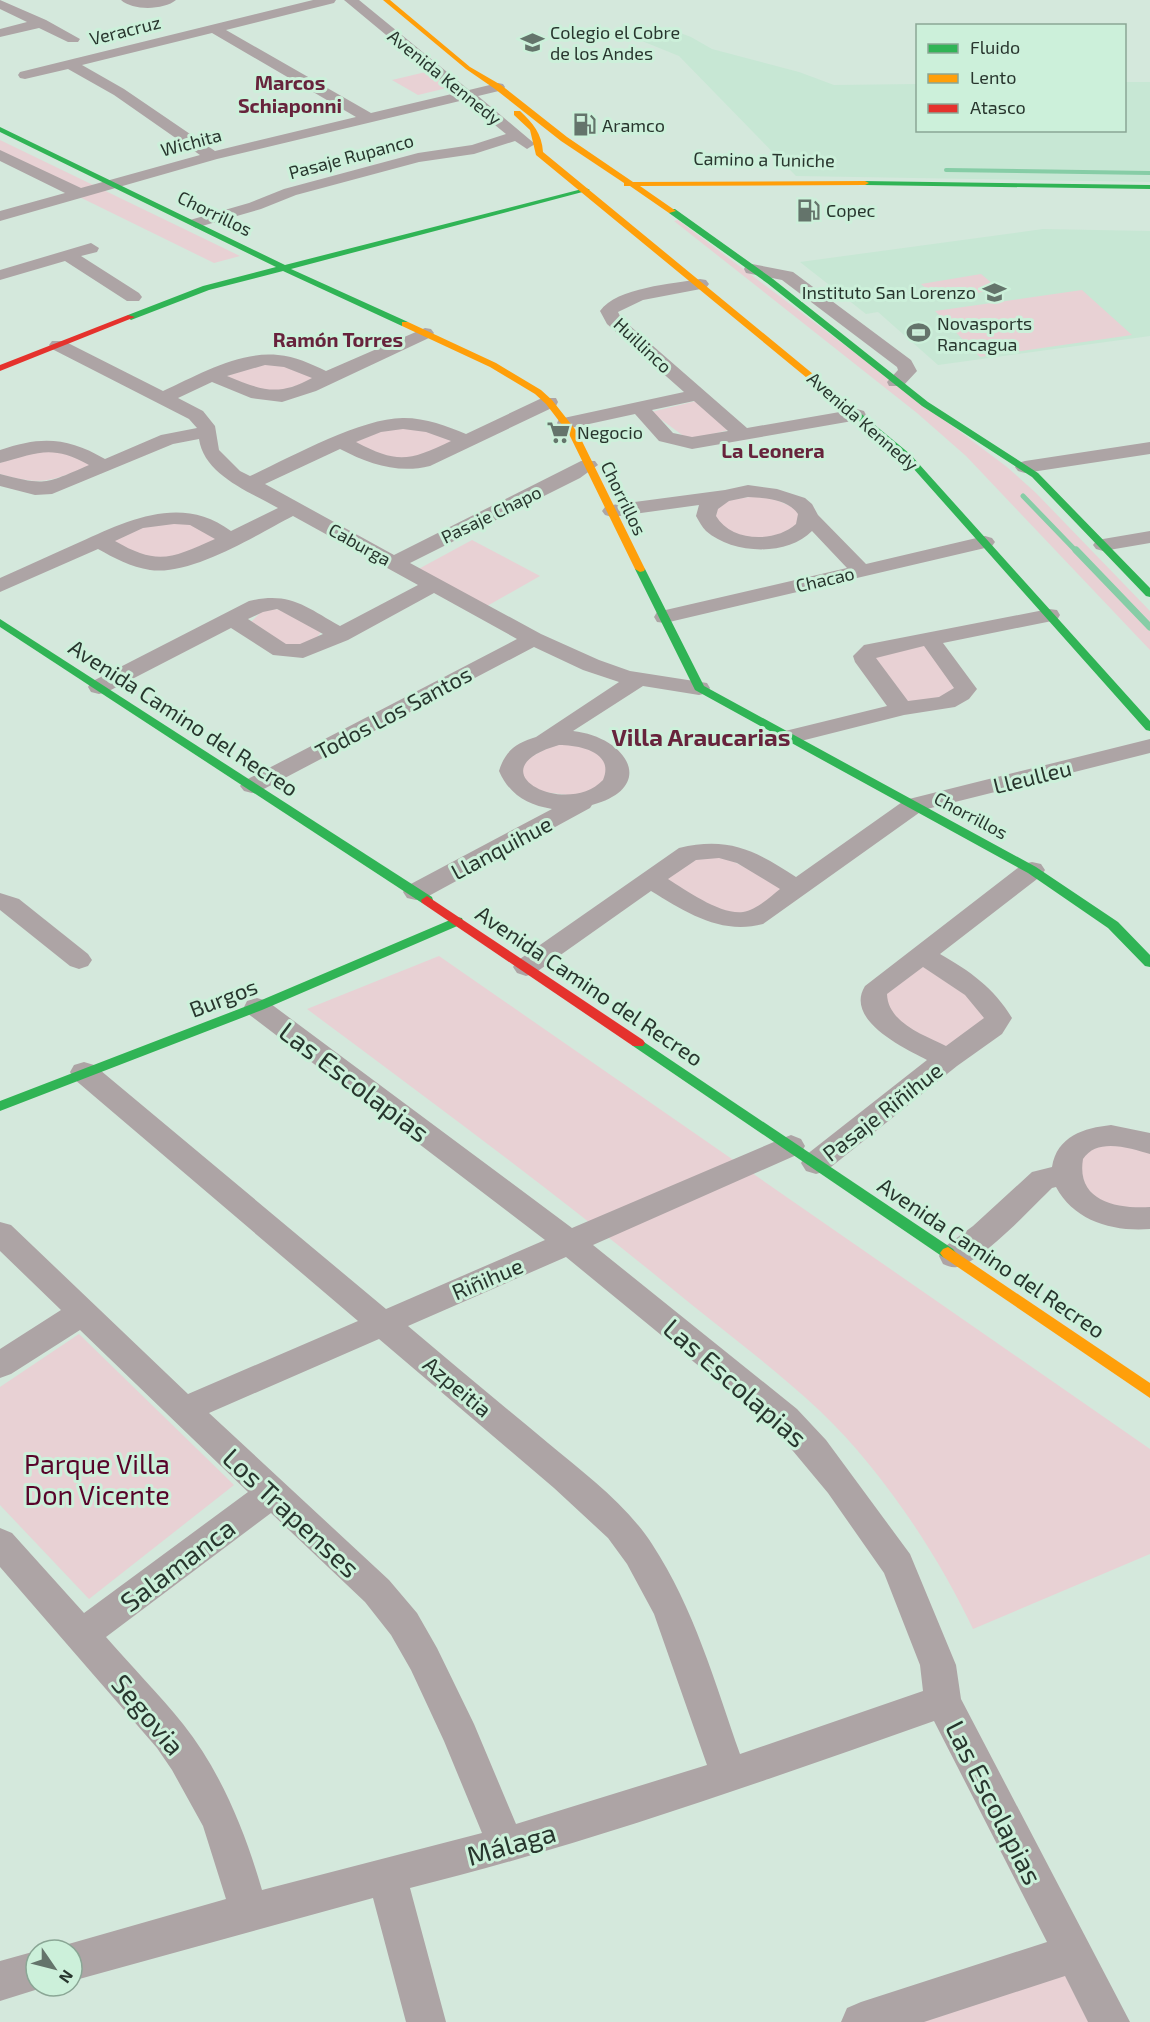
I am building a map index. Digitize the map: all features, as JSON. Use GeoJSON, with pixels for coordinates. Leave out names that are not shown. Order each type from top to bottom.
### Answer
{"type":"FeatureCollection","features":[{"type":"Feature","properties":{"kind":"main road","name":"Avenida Kennedy"},"geometry":{"type":"LineString","coordinates":[[386,0],[493,88],[676,213],[752,269]]}},
{"type":"Feature","properties":{"kind":"main road","name":"Avenida Kennedy"},"geometry":{"type":"LineString","coordinates":[[493,88],[537,129],[540,135],[539,153],[586,182],[700,285],[906,456],[1150,728]]}},
{"type":"Feature","properties":{"kind":"main road","name":"Chorrillos"},"geometry":{"type":"LineString","coordinates":[[0,129],[285,268],[513,375],[549,402],[566,423],[699,688],[1032,870],[1113,925],[1150,963]]}},
{"type":"Feature","properties":{"kind":"main road","name":"Camino a Tuniche"},"geometry":{"type":"LineString","coordinates":[[586,182],[618,174],[782,176],[910,183]]}},
{"type":"Feature","properties":{"kind":"main road","name":"Camino a Tuniche"},"geometry":{"type":"LineString","coordinates":[[586,182],[910,183],[1150,187]]}},
{"type":"Feature","properties":{"kind":"main road"},"geometry":{"type":"LineString","coordinates":[[0,368],[192,292],[493,214],[586,182]]}},
{"type":"Feature","properties":{"kind":"main road"},"geometry":{"type":"LineString","coordinates":[[676,213],[673,197],[685,187],[700,182]]}},
{"type":"Feature","properties":{"kind":"main road"},"geometry":{"type":"LineString","coordinates":[[477,203],[483,210],[493,214]]}},
{"type":"Feature","properties":{"kind":"main road"},"geometry":{"type":"LineString","coordinates":[[244,262],[286,251]]}},
{"type":"Feature","properties":{"kind":"main road","name":"Avenida Kennedy"},"geometry":{"type":"LineString","coordinates":[[896,382],[925,404],[1024,467],[1044,483],[1150,594]]}},
{"type":"Feature","properties":{"kind":"main road","name":"Avenida Camino del Recreo"},"geometry":{"type":"LineString","coordinates":[[0,622],[416,892],[1150,1391]]}},
{"type":"Feature","properties":{"kind":"main road","name":"Burgos"},"geometry":{"type":"LineString","coordinates":[[0,1106],[257,1007],[458,921]]}},
{"type":"Feature","properties":{"kind":"street"},"geometry":{"type":"LineString","coordinates":[[128,0],[141,5],[169,0]]}},
{"type":"Feature","properties":{"kind":"street","name":"Veracruz"},"geometry":{"type":"LineString","coordinates":[[25,75],[329,0]]}},
{"type":"Feature","properties":{"kind":"street","name":"Avenida Kennedy"},"geometry":{"type":"LineString","coordinates":[[351,0],[539,153]]}},
{"type":"Feature","properties":{"kind":"street"},"geometry":{"type":"LineString","coordinates":[[0,4],[73,39]]}},
{"type":"Feature","properties":{"kind":"street"},"geometry":{"type":"LineString","coordinates":[[0,33],[41,23]]}},
{"type":"Feature","properties":{"kind":"street"},"geometry":{"type":"LineString","coordinates":[[213,28],[367,117]]}},
{"type":"Feature","properties":{"kind":"street","name":"Veracruz"},"geometry":{"type":"LineString","coordinates":[[70,64],[118,92],[212,156]]}},
{"type":"Feature","properties":{"kind":"street","name":"Wichita"},"geometry":{"type":"LineString","coordinates":[[0,216],[212,156],[493,88]]}},
{"type":"Feature","properties":{"kind":"street","name":"Pasaje Rupanco"},"geometry":{"type":"LineString","coordinates":[[196,223],[255,206],[290,192],[418,158],[474,149],[517,136]]}},
{"type":"Feature","properties":{"kind":"street"},"geometry":{"type":"LineString","coordinates":[[0,155],[78,194]]}},
{"type":"Feature","properties":{"kind":"street"},"geometry":{"type":"LineString","coordinates":[[0,276],[91,248]]}},
{"type":"Feature","properties":{"kind":"street"},"geometry":{"type":"LineString","coordinates":[[67,255],[133,297]]}},
{"type":"Feature","properties":{"kind":"street","name":"Avenida Kennedy"},"geometry":{"type":"LineString","coordinates":[[752,269],[787,276],[905,364],[908,371],[896,382]]}},
{"type":"Feature","properties":{"kind":"street","name":"Huillinco"},"geometry":{"type":"LineString","coordinates":[[700,285],[627,300],[612,306],[609,311],[612,320],[742,434]]}},
{"type":"Feature","properties":{"kind":"street"},"geometry":{"type":"LineString","coordinates":[[213,376],[267,397],[296,394],[425,333]]}},
{"type":"Feature","properties":{"kind":"street","name":"Caburga"},"geometry":{"type":"LineString","coordinates":[[58,345],[196,415],[206,426],[210,451],[233,475],[533,639],[591,665],[626,677],[699,688]]}},
{"type":"Feature","properties":{"kind":"street"},"geometry":{"type":"LineString","coordinates":[[163,398],[239,366],[267,359],[287,362],[326,378]]}},
{"type":"Feature","properties":{"kind":"street","name":"Huillinco"},"geometry":{"type":"LineString","coordinates":[[566,423],[696,395]]}},
{"type":"Feature","properties":{"kind":"street"},"geometry":{"type":"LineString","coordinates":[[341,442],[388,463],[403,465],[423,462],[549,402]]}},
{"type":"Feature","properties":{"kind":"street"},"geometry":{"type":"LineString","coordinates":[[639,407],[666,437],[679,442],[692,443],[857,415]]}},
{"type":"Feature","properties":{"kind":"street"},"geometry":{"type":"LineString","coordinates":[[249,484],[374,426],[393,423],[438,429],[466,441]]}},
{"type":"Feature","properties":{"kind":"street"},"geometry":{"type":"LineString","coordinates":[[0,480],[35,489],[52,488],[68,484],[104,466],[176,436],[208,432]]}},
{"type":"Feature","properties":{"kind":"street"},"geometry":{"type":"LineString","coordinates":[[0,457],[21,449],[56,445],[69,447],[104,466]]}},
{"type":"Feature","properties":{"kind":"street"},"geometry":{"type":"LineString","coordinates":[[1024,467],[1150,448]]}},
{"type":"Feature","properties":{"kind":"street","name":"Pasaje Chapo"},"geometry":{"type":"LineString","coordinates":[[394,563],[588,465]]}},
{"type":"Feature","properties":{"kind":"street"},"geometry":{"type":"LineString","coordinates":[[612,511],[723,496],[748,490],[775,493],[796,501],[861,570]]}},
{"type":"Feature","properties":{"kind":"street"},"geometry":{"type":"LineString","coordinates":[[723,496],[713,501],[706,509],[705,517],[709,525],[724,536],[745,542],[778,541],[791,537],[801,531],[807,523],[807,515]]}},
{"type":"Feature","properties":{"kind":"street"},"geometry":{"type":"LineString","coordinates":[[99,541],[137,562],[161,566],[183,561],[294,508]]}},
{"type":"Feature","properties":{"kind":"street"},"geometry":{"type":"LineString","coordinates":[[0,586],[136,524],[169,518],[201,521],[229,540]]}},
{"type":"Feature","properties":{"kind":"street"},"geometry":{"type":"LineString","coordinates":[[1103,545],[1150,537]]}},
{"type":"Feature","properties":{"kind":"street","name":"Chacao"},"geometry":{"type":"LineString","coordinates":[[665,617],[985,542]]}},
{"type":"Feature","properties":{"kind":"street"},"geometry":{"type":"LineString","coordinates":[[232,619],[281,650],[303,651],[340,635],[434,585]]}},
{"type":"Feature","properties":{"kind":"street"},"geometry":{"type":"LineString","coordinates":[[99,687],[257,606],[286,605],[340,635]]}},
{"type":"Feature","properties":{"kind":"street"},"geometry":{"type":"LineString","coordinates":[[904,708],[897,704],[866,662],[864,656],[872,650],[1049,615]]}},
{"type":"Feature","properties":{"kind":"street","name":"Todos Los Santos"},"geometry":{"type":"LineString","coordinates":[[252,786],[533,639]]}},
{"type":"Feature","properties":{"kind":"street"},"geometry":{"type":"LineString","coordinates":[[789,737],[904,708],[954,700],[962,695],[966,689],[930,640]]}},
{"type":"Feature","properties":{"kind":"street"},"geometry":{"type":"LineString","coordinates":[[542,741],[558,738],[583,740],[604,748],[614,757],[619,766],[618,777],[611,787],[600,795],[586,800],[561,803],[537,799],[515,784],[511,774],[511,765],[517,755],[528,747],[542,741],[639,679]]}},
{"type":"Feature","properties":{"kind":"street","name":"Lleulleu"},"geometry":{"type":"LineString","coordinates":[[914,805],[1150,746]]}},
{"type":"Feature","properties":{"kind":"street","name":"Llanquihue"},"geometry":{"type":"LineString","coordinates":[[416,892],[586,800]]}},
{"type":"Feature","properties":{"kind":"street"},"geometry":{"type":"LineString","coordinates":[[651,880],[715,916],[752,920],[914,805]]}},
{"type":"Feature","properties":{"kind":"street"},"geometry":{"type":"LineString","coordinates":[[526,967],[688,854],[720,849],[739,853],[797,889]]}},
{"type":"Feature","properties":{"kind":"street","name":"Pasaje Riñihue"},"geometry":{"type":"LineString","coordinates":[[947,1059],[893,1030],[882,1020],[874,1007],[874,992],[884,982],[1032,870]]}},
{"type":"Feature","properties":{"kind":"street"},"geometry":{"type":"LineString","coordinates":[[0,901],[10,905],[79,960]]}},
{"type":"Feature","properties":{"kind":"street","name":"Pasaje Riñihue"},"geometry":{"type":"LineString","coordinates":[[816,1163],[947,1059],[992,1027],[998,1018],[988,1001],[969,982],[922,955]]}},
{"type":"Feature","properties":{"kind":"street","name":"Las Escolapias"},"geometry":{"type":"LineString","coordinates":[[257,1007],[569,1242],[785,1418],[814,1450],[898,1565],[938,1665],[943,1701],[1110,2022]]}},
{"type":"Feature","properties":{"kind":"street","name":"Azpeitia"},"geometry":{"type":"LineString","coordinates":[[84,1072],[566,1478],[620,1529],[656,1580],[680,1635],[729,1776]]}},
{"type":"Feature","properties":{"kind":"street"},"geometry":{"type":"LineString","coordinates":[[1150,1144],[1121,1135],[1103,1135],[1087,1140],[1074,1149],[1067,1161],[1066,1174],[1071,1188],[1082,1201],[1099,1211],[1117,1218],[1137,1220],[1150,1218]]}},
{"type":"Feature","properties":{"kind":"street","name":"Riñihue"},"geometry":{"type":"LineString","coordinates":[[184,1410],[791,1146]]}},
{"type":"Feature","properties":{"kind":"street"},"geometry":{"type":"LineString","coordinates":[[954,1256],[984,1234],[1042,1180],[1066,1174]]}},
{"type":"Feature","properties":{"kind":"street","name":"Los Trapenses"},"geometry":{"type":"LineString","coordinates":[[0,1233],[377,1591],[404,1624],[461,1736],[507,1846]]}},
{"type":"Feature","properties":{"kind":"street"},"geometry":{"type":"LineString","coordinates":[[0,1365],[83,1312]]}},
{"type":"Feature","properties":{"kind":"street","name":"Salamanca"},"geometry":{"type":"LineString","coordinates":[[81,1635],[272,1493]]}},
{"type":"Feature","properties":{"kind":"street","name":"Segovia"},"geometry":{"type":"LineString","coordinates":[[0,1543],[170,1736],[191,1764],[225,1828],[239,1869],[249,1914]]}},
{"type":"Feature","properties":{"kind":"street","name":"Málaga"},"geometry":{"type":"LineString","coordinates":[[84,1958],[387,1875],[507,1846],[729,1776],[943,1701]]}},
{"type":"Feature","properties":{"kind":"street"},"geometry":{"type":"LineString","coordinates":[[387,1875],[426,2022]]}},
{"type":"Feature","properties":{"kind":"street"},"geometry":{"type":"LineString","coordinates":[[861,2022],[1074,1953]]}},
{"type":"Feature","properties":{"kind":"street"},"geometry":{"type":"LineString","coordinates":[[0,1981],[24,1974]]}},
{"type":"Feature","properties":{"kind":"shaded area"},"geometry":{"type":"Polygon","coordinates":[[[658,31],[675,31],[712,49],[799,72],[834,85],[916,84],[916,132],[1126,132],[1126,82],[1150,82],[1150,182],[796,176],[679,56],[637,39],[658,31]]]}},
{"type":"Feature","properties":{"kind":"shaded area","name":"Instituto San Lorenzo"},"geometry":{"type":"Polygon","coordinates":[[[1043,229],[1150,231],[1150,336],[938,365],[878,312],[866,314],[800,262],[1043,229]]]}},
{"type":"Feature","properties":{"kind":"green space"},"geometry":{"type":"Polygon","coordinates":[[[430,71],[451,87],[418,95],[392,80],[430,71]]]}},
{"type":"Feature","properties":{"kind":"green space"},"geometry":{"type":"Polygon","coordinates":[[[0,140],[240,256],[214,263],[0,158],[0,140]]]}},
{"type":"Feature","properties":{"kind":"green space"},"geometry":{"type":"Polygon","coordinates":[[[678,220],[1007,467],[1036,493],[1150,611],[1150,650],[966,456],[917,413],[674,221],[678,220]]]}},
{"type":"Feature","properties":{"kind":"green space"},"geometry":{"type":"Polygon","coordinates":[[[981,274],[999,289],[938,300],[921,284],[981,274]]]}},
{"type":"Feature","properties":{"kind":"green space"},"geometry":{"type":"Polygon","coordinates":[[[1082,290],[1132,335],[980,357],[935,311],[1082,290]]]}},
{"type":"Feature","properties":{"kind":"green space"},"geometry":{"type":"Polygon","coordinates":[[[276,363],[319,379],[269,394],[224,377],[261,364],[276,363]]]}},
{"type":"Feature","properties":{"kind":"green space"},"geometry":{"type":"Polygon","coordinates":[[[696,401],[732,429],[694,439],[685,437],[651,412],[696,401]]]}},
{"type":"Feature","properties":{"kind":"green space"},"geometry":{"type":"Polygon","coordinates":[[[413,427],[457,441],[426,455],[403,459],[381,455],[349,442],[377,429],[413,427]]]}},
{"type":"Feature","properties":{"kind":"green space"},"geometry":{"type":"Polygon","coordinates":[[[53,450],[95,464],[48,480],[28,480],[0,474],[0,463],[25,453],[53,450]]]}},
{"type":"Feature","properties":{"kind":"green space"},"geometry":{"type":"Polygon","coordinates":[[[765,495],[797,509],[800,523],[784,535],[757,539],[730,533],[715,520],[718,506],[726,500],[765,495]]]}},
{"type":"Feature","properties":{"kind":"green space"},"geometry":{"type":"Polygon","coordinates":[[[185,521],[221,540],[161,563],[109,542],[139,527],[185,521]]]}},
{"type":"Feature","properties":{"kind":"green space"},"geometry":{"type":"Polygon","coordinates":[[[472,540],[540,576],[480,610],[413,572],[472,540]]]}},
{"type":"Feature","properties":{"kind":"green space"},"geometry":{"type":"Polygon","coordinates":[[[273,609],[284,610],[321,632],[313,643],[285,647],[250,623],[261,612],[273,609]]]}},
{"type":"Feature","properties":{"kind":"green space"},"geometry":{"type":"Polygon","coordinates":[[[927,643],[957,693],[906,705],[871,662],[875,653],[927,643]]]}},
{"type":"Feature","properties":{"kind":"green space"},"geometry":{"type":"Polygon","coordinates":[[[559,741],[601,750],[612,776],[584,797],[528,790],[517,765],[559,741]]]}},
{"type":"Feature","properties":{"kind":"green space"},"geometry":{"type":"Polygon","coordinates":[[[719,854],[787,889],[748,915],[718,912],[661,880],[692,857],[719,854]]]}},
{"type":"Feature","properties":{"kind":"green space"},"geometry":{"type":"Polygon","coordinates":[[[439,956],[1150,1449],[1150,1554],[973,1629],[959,1600],[906,1513],[865,1459],[820,1411],[765,1363],[581,1215],[307,1009],[439,956]]]}},
{"type":"Feature","properties":{"kind":"green space"},"geometry":{"type":"Polygon","coordinates":[[[924,964],[962,986],[987,1017],[946,1050],[891,1017],[884,995],[924,964]]]}},
{"type":"Feature","properties":{"kind":"green space"},"geometry":{"type":"Polygon","coordinates":[[[1110,1142],[1150,1150],[1150,1212],[1133,1214],[1088,1196],[1078,1161],[1085,1152],[1110,1142]]]}},
{"type":"Feature","properties":{"kind":"green space","name":"Parque Villa Don Vicente"},"geometry":{"type":"Polygon","coordinates":[[[79,1334],[234,1485],[89,1599],[0,1505],[0,1387],[79,1334]]]}},
{"type":"Feature","properties":{"kind":"green space"},"geometry":{"type":"Polygon","coordinates":[[[1074,1953],[1110,2022],[895,2022],[1074,1953]]]}},
{"type":"Feature","properties":{"kind":"waterway"},"geometry":{"type":"LineString","coordinates":[[946,170],[1150,173]]}},
{"type":"Feature","properties":{"kind":"waterway"},"geometry":{"type":"LineString","coordinates":[[1023,496],[1077,552]]}},
{"type":"Feature","properties":{"kind":"waterway"},"geometry":{"type":"LineString","coordinates":[[1076,550],[1150,627]]}},
{"type":"Feature","properties":{"kind":"traffic: fast"},"geometry":{"type":"LineString","coordinates":[[0,129],[294,273],[405,324]]}},
{"type":"Feature","properties":{"kind":"traffic: fast"},"geometry":{"type":"LineString","coordinates":[[865,183],[1150,187]]}},
{"type":"Feature","properties":{"kind":"traffic: fast"},"geometry":{"type":"LineString","coordinates":[[131,317],[206,288],[586,190]]}},
{"type":"Feature","properties":{"kind":"traffic: fast"},"geometry":{"type":"LineString","coordinates":[[672,211],[770,281],[925,404],[1035,475],[1150,594]]}},
{"type":"Feature","properties":{"kind":"traffic: fast"},"geometry":{"type":"LineString","coordinates":[[810,376],[907,456],[1150,728]]}},
{"type":"Feature","properties":{"kind":"traffic: fast"},"geometry":{"type":"LineString","coordinates":[[640,569],[699,688],[1032,870],[1113,925],[1150,963]]}},
{"type":"Feature","properties":{"kind":"traffic: fast"},"geometry":{"type":"LineString","coordinates":[[0,622],[427,900]]}},
{"type":"Feature","properties":{"kind":"traffic: fast"},"geometry":{"type":"LineString","coordinates":[[0,1106],[257,1007],[457,921]]}},
{"type":"Feature","properties":{"kind":"traffic: fast"},"geometry":{"type":"LineString","coordinates":[[638,1043],[948,1253]]}},
{"type":"Feature","properties":{"kind":"traffic: slow"},"geometry":{"type":"LineString","coordinates":[[386,0],[468,68],[498,87],[564,139],[672,211]]}},
{"type":"Feature","properties":{"kind":"traffic: slow"},"geometry":{"type":"LineString","coordinates":[[517,113],[534,130],[539,153],[810,376]]}},
{"type":"Feature","properties":{"kind":"traffic: slow"},"geometry":{"type":"LineString","coordinates":[[627,184],[865,183]]}},
{"type":"Feature","properties":{"kind":"traffic: slow"},"geometry":{"type":"LineString","coordinates":[[405,324],[493,365],[538,392],[549,402],[573,433],[640,569]]}},
{"type":"Feature","properties":{"kind":"traffic: slow"},"geometry":{"type":"LineString","coordinates":[[948,1253],[1150,1391]]}},
{"type":"Feature","properties":{"kind":"traffic: jam"},"geometry":{"type":"LineString","coordinates":[[0,368],[131,317]]}},
{"type":"Feature","properties":{"kind":"traffic: jam"},"geometry":{"type":"LineString","coordinates":[[427,900],[638,1043]]}},
{"type":"Feature","properties":{"kind":"place","name":"Colegio el Cobre de los Andes"},"geometry":{"type":"Point","coordinates":[532,42]}},
{"type":"Feature","properties":{"kind":"place","name":"Aramco"},"geometry":{"type":"Point","coordinates":[584,125]}},
{"type":"Feature","properties":{"kind":"place","name":"Copec"},"geometry":{"type":"Point","coordinates":[808,210]}},
{"type":"Feature","properties":{"kind":"place","name":"Instituto San Lorenzo"},"geometry":{"type":"Point","coordinates":[994,292]}},
{"type":"Feature","properties":{"kind":"place","name":"Novasports Rancagua"},"geometry":{"type":"Point","coordinates":[919,333]}},
{"type":"Feature","properties":{"kind":"place","name":"Negocio"},"geometry":{"type":"Point","coordinates":[559,432]}},
{"type":"Feature","properties":{"kind":"district","name":"Marcos Schiaponni"},"geometry":{"type":"Point","coordinates":[290,94]}},
{"type":"Feature","properties":{"kind":"district","name":"Ramón Torres"},"geometry":{"type":"Point","coordinates":[338,339]}},
{"type":"Feature","properties":{"kind":"district","name":"La Leonera"},"geometry":{"type":"Point","coordinates":[773,450]}},
{"type":"Feature","properties":{"kind":"district","name":"Villa Araucarias"},"geometry":{"type":"Point","coordinates":[701,736]}}]}
